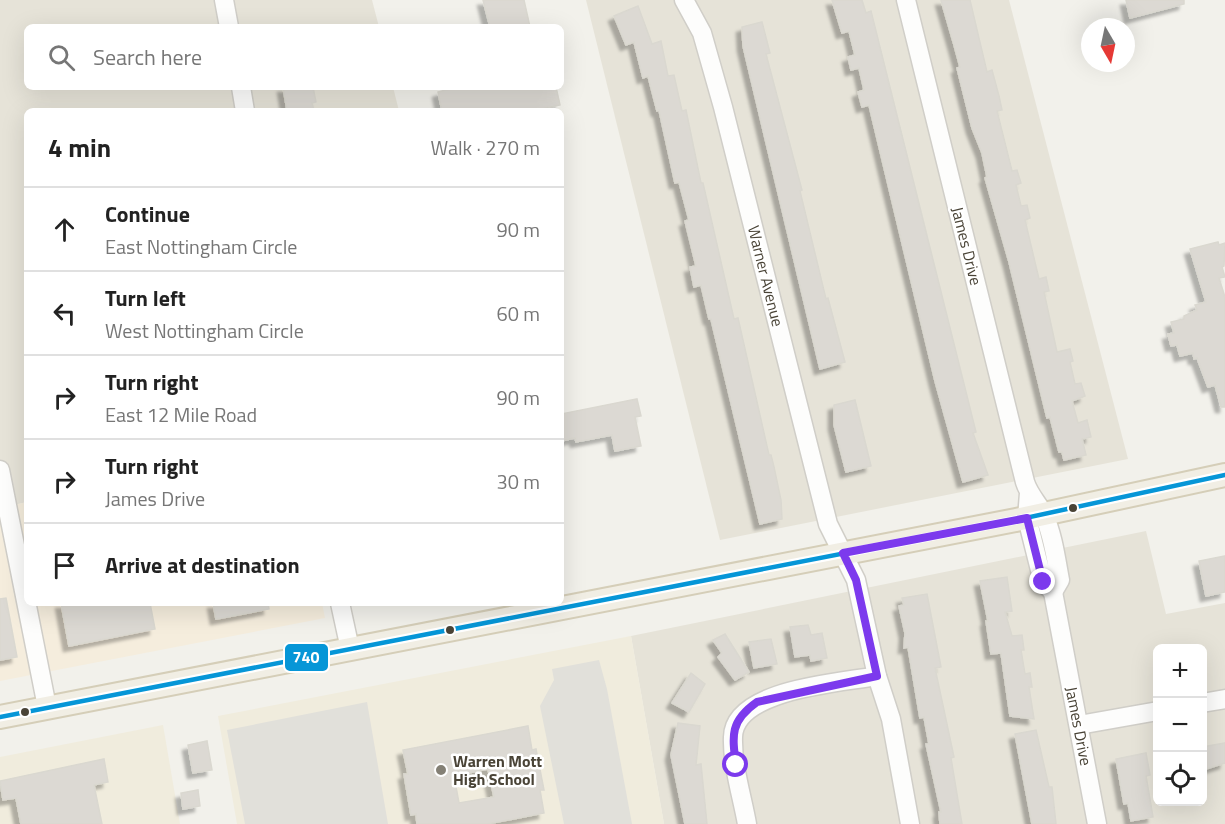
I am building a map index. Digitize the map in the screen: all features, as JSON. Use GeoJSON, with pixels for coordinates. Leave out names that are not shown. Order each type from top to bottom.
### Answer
{"type":"FeatureCollection","features":[{"type":"Feature","properties":{"kind":"main road"},"geometry":{"type":"LineString","coordinates":[[0,717],[1035,516],[1225,475]]}},
{"type":"Feature","properties":{"kind":"street"},"geometry":{"type":"LineString","coordinates":[[224,0],[228,24]]}},
{"type":"Feature","properties":{"kind":"street","name":"Warner Avenue"},"geometry":{"type":"LineString","coordinates":[[684,0],[702,33],[828,524],[856,580],[877,676],[891,719],[910,824]]}},
{"type":"Feature","properties":{"kind":"street","name":"James Drive"},"geometry":{"type":"LineString","coordinates":[[906,0],[1035,516],[1054,549],[1060,580],[1053,592],[1097,824]]}},
{"type":"Feature","properties":{"kind":"street"},"geometry":{"type":"LineString","coordinates":[[241,90],[244,108]]}},
{"type":"Feature","properties":{"kind":"street"},"geometry":{"type":"LineString","coordinates":[[0,470],[24,592]]}},
{"type":"Feature","properties":{"kind":"street"},"geometry":{"type":"LineString","coordinates":[[27,606],[47,708]]}},
{"type":"Feature","properties":{"kind":"street"},"geometry":{"type":"LineString","coordinates":[[341,606],[350,649]]}},
{"type":"Feature","properties":{"kind":"street"},"geometry":{"type":"LineString","coordinates":[[747,824],[733,738],[737,720],[744,711],[765,699],[877,676]]}},
{"type":"Feature","properties":{"kind":"street"},"geometry":{"type":"LineString","coordinates":[[1207,703],[1225,699]]}},
{"type":"Feature","properties":{"kind":"street"},"geometry":{"type":"LineString","coordinates":[[1079,725],[1153,712]]}},
{"type":"Feature","properties":{"kind":"shaded area"},"geometry":{"type":"Polygon","coordinates":[[[0,0],[372,0],[378,24],[24,24],[24,90],[394,90],[398,108],[24,108],[24,503],[0,508],[0,0]]]}},
{"type":"Feature","properties":{"kind":"shaded area"},"geometry":{"type":"Polygon","coordinates":[[[586,0],[1009,0],[1128,459],[720,540],[586,0]]]}},
{"type":"Feature","properties":{"kind":"shaded area"},"geometry":{"type":"Polygon","coordinates":[[[24,503],[24,606],[323,606],[325,618],[0,681],[0,508],[24,503]]]}},
{"type":"Feature","properties":{"kind":"shaded area"},"geometry":{"type":"Polygon","coordinates":[[[1146,531],[1166,614],[1225,603],[1225,824],[664,824],[631,636],[1146,531]]]}},
{"type":"Feature","properties":{"kind":"shaded area","name":"Warren Mott High School"},"geometry":{"type":"Polygon","coordinates":[[[631,636],[664,824],[237,824],[218,716],[631,636]]]}},
{"type":"Feature","properties":{"kind":"shaded area"},"geometry":{"type":"Polygon","coordinates":[[[599,660],[607,689],[632,824],[564,824],[540,706],[554,680],[552,669],[599,660]]]}},
{"type":"Feature","properties":{"kind":"shaded area"},"geometry":{"type":"Polygon","coordinates":[[[367,702],[388,824],[245,824],[227,730],[367,702]]]}},
{"type":"Feature","properties":{"kind":"shaded area"},"geometry":{"type":"Polygon","coordinates":[[[163,725],[180,824],[0,824],[0,757],[163,725]]]}},
{"type":"Feature","properties":{"kind":"building"},"geometry":{"type":"Polygon","coordinates":[[[483,0],[524,0],[529,24],[489,24],[483,0]]]}},
{"type":"Feature","properties":{"kind":"building"},"geometry":{"type":"Polygon","coordinates":[[[832,0],[862,0],[866,13],[871,11],[976,432],[973,433],[988,475],[963,482],[935,381],[869,105],[862,107],[858,92],[864,90],[859,68],[851,70],[848,57],[855,55],[849,31],[842,33],[832,0]]]}},
{"type":"Feature","properties":{"kind":"building"},"geometry":{"type":"Polygon","coordinates":[[[941,0],[970,0],[987,72],[992,70],[999,96],[1002,110],[997,111],[1012,171],[1017,170],[1021,183],[1016,185],[1021,206],[1027,205],[1030,218],[1025,220],[1039,279],[1046,277],[1049,291],[1044,292],[1057,352],[1070,349],[1073,361],[1070,362],[1075,384],[1081,383],[1085,396],[1072,401],[1078,423],[1087,420],[1091,437],[1082,439],[1086,455],[1064,460],[1062,452],[1059,452],[1050,417],[1047,418],[1009,262],[985,178],[987,177],[982,153],[972,128],[957,68],[960,67],[941,0]]]}},
{"type":"Feature","properties":{"kind":"building"},"geometry":{"type":"Polygon","coordinates":[[[1126,0],[1184,0],[1184,4],[1130,18],[1126,0]]]}},
{"type":"Feature","properties":{"kind":"building"},"geometry":{"type":"Polygon","coordinates":[[[638,6],[652,44],[661,41],[668,76],[674,75],[682,111],[686,110],[734,319],[738,318],[769,455],[771,455],[774,467],[781,500],[782,519],[760,524],[711,319],[709,319],[701,285],[694,287],[690,267],[696,266],[685,221],[689,220],[679,182],[675,183],[659,110],[657,111],[648,76],[643,78],[634,42],[626,45],[614,16],[638,6]]]}},
{"type":"Feature","properties":{"kind":"building"},"geometry":{"type":"Polygon","coordinates":[[[762,22],[770,53],[766,54],[802,190],[800,191],[826,299],[828,298],[845,362],[820,369],[743,46],[742,27],[762,22]]]}},
{"type":"Feature","properties":{"kind":"building"},"geometry":{"type":"Polygon","coordinates":[[[284,90],[314,90],[316,102],[312,103],[313,108],[286,108],[284,90]]]}},
{"type":"Feature","properties":{"kind":"building"},"geometry":{"type":"Polygon","coordinates":[[[446,90],[557,90],[560,105],[546,108],[441,108],[438,92],[446,90]]]}},
{"type":"Feature","properties":{"kind":"building"},"geometry":{"type":"Polygon","coordinates":[[[1218,242],[1219,245],[1225,243],[1224,266],[1222,267],[1225,277],[1219,278],[1225,297],[1225,407],[1221,407],[1215,385],[1208,387],[1197,358],[1194,359],[1193,353],[1180,356],[1177,345],[1171,346],[1168,334],[1174,333],[1171,322],[1184,319],[1184,316],[1197,310],[1195,305],[1206,302],[1190,249],[1218,242]]]}},
{"type":"Feature","properties":{"kind":"building"},"geometry":{"type":"Polygon","coordinates":[[[637,399],[641,416],[635,417],[641,446],[615,451],[612,435],[576,442],[575,438],[564,440],[564,413],[637,399]]]}},
{"type":"Feature","properties":{"kind":"building"},"geometry":{"type":"Polygon","coordinates":[[[855,400],[871,466],[846,472],[834,425],[834,405],[855,400]]]}},
{"type":"Feature","properties":{"kind":"building"},"geometry":{"type":"Polygon","coordinates":[[[1225,556],[1225,592],[1206,596],[1199,561],[1225,556]]]}},
{"type":"Feature","properties":{"kind":"building"},"geometry":{"type":"Polygon","coordinates":[[[1007,577],[1012,611],[1005,612],[1012,636],[1022,635],[1024,650],[1021,650],[1025,674],[1030,673],[1032,687],[1029,687],[1034,719],[1010,716],[1001,653],[991,654],[986,621],[988,621],[980,581],[1007,577]]]}},
{"type":"Feature","properties":{"kind":"building"},"geometry":{"type":"Polygon","coordinates":[[[927,594],[941,667],[935,668],[954,757],[951,758],[962,824],[940,824],[939,812],[941,812],[926,744],[929,744],[924,717],[920,718],[908,647],[904,648],[905,633],[899,606],[904,605],[902,598],[927,594]]]}},
{"type":"Feature","properties":{"kind":"building"},"geometry":{"type":"Polygon","coordinates":[[[6,598],[17,657],[0,660],[0,599],[6,598]]]}},
{"type":"Feature","properties":{"kind":"building"},"geometry":{"type":"Polygon","coordinates":[[[62,606],[151,606],[155,629],[69,646],[62,606]]]}},
{"type":"Feature","properties":{"kind":"building"},"geometry":{"type":"Polygon","coordinates":[[[214,606],[268,606],[269,609],[216,619],[214,606]]]}},
{"type":"Feature","properties":{"kind":"building"},"geometry":{"type":"Polygon","coordinates":[[[808,625],[811,635],[822,633],[827,658],[811,661],[810,655],[795,657],[790,627],[808,625]]]}},
{"type":"Feature","properties":{"kind":"building"},"geometry":{"type":"Polygon","coordinates":[[[725,634],[749,672],[735,680],[718,657],[722,653],[713,640],[725,634]]]}},
{"type":"Feature","properties":{"kind":"building"},"geometry":{"type":"Polygon","coordinates":[[[771,639],[777,664],[754,668],[749,642],[771,639]]]}},
{"type":"Feature","properties":{"kind":"building"},"geometry":{"type":"Polygon","coordinates":[[[691,673],[705,684],[689,712],[672,703],[691,673]]]}},
{"type":"Feature","properties":{"kind":"building"},"geometry":{"type":"Polygon","coordinates":[[[678,723],[700,726],[696,765],[701,764],[707,824],[685,824],[671,755],[678,723]]]}},
{"type":"Feature","properties":{"kind":"building"},"geometry":{"type":"Polygon","coordinates":[[[528,726],[532,750],[536,749],[544,790],[540,790],[544,813],[487,824],[417,824],[416,814],[411,815],[404,774],[408,774],[403,750],[528,726]],[[488,769],[454,776],[459,803],[494,797],[488,769]]]}},
{"type":"Feature","properties":{"kind":"building"},"geometry":{"type":"Polygon","coordinates":[[[1036,730],[1049,787],[1052,787],[1056,824],[1032,824],[1015,734],[1036,730]]]}},
{"type":"Feature","properties":{"kind":"building"},"geometry":{"type":"Polygon","coordinates":[[[207,741],[212,770],[193,773],[188,745],[207,741]]]}},
{"type":"Feature","properties":{"kind":"building"},"geometry":{"type":"Polygon","coordinates":[[[1225,743],[1225,763],[1207,769],[1207,746],[1225,743]]]}},
{"type":"Feature","properties":{"kind":"building"},"geometry":{"type":"Polygon","coordinates":[[[1146,753],[1150,775],[1146,776],[1153,817],[1131,821],[1128,803],[1124,804],[1116,759],[1146,753]]]}},
{"type":"Feature","properties":{"kind":"building"},"geometry":{"type":"Polygon","coordinates":[[[104,759],[108,782],[94,785],[102,824],[21,824],[16,798],[3,800],[0,781],[104,759]]]}},
{"type":"Feature","properties":{"kind":"building"},"geometry":{"type":"Polygon","coordinates":[[[198,790],[200,806],[183,809],[181,793],[198,790]]]}},
{"type":"Feature","properties":{"kind":"transit line","name":"740"},"geometry":{"type":"LineString","coordinates":[[0,717],[1016,520],[1225,475]]}},
{"type":"Feature","properties":{"kind":"place","name":"Warren Mott High School"},"geometry":{"type":"Point","coordinates":[441,770]}},
{"type":"Feature","properties":{"kind":"route"},"geometry":{"type":"LineString","coordinates":[[736,765],[734,729],[744,711],[757,702],[802,690],[877,676],[856,580],[843,553],[1027,518],[1043,582]]}}]}
